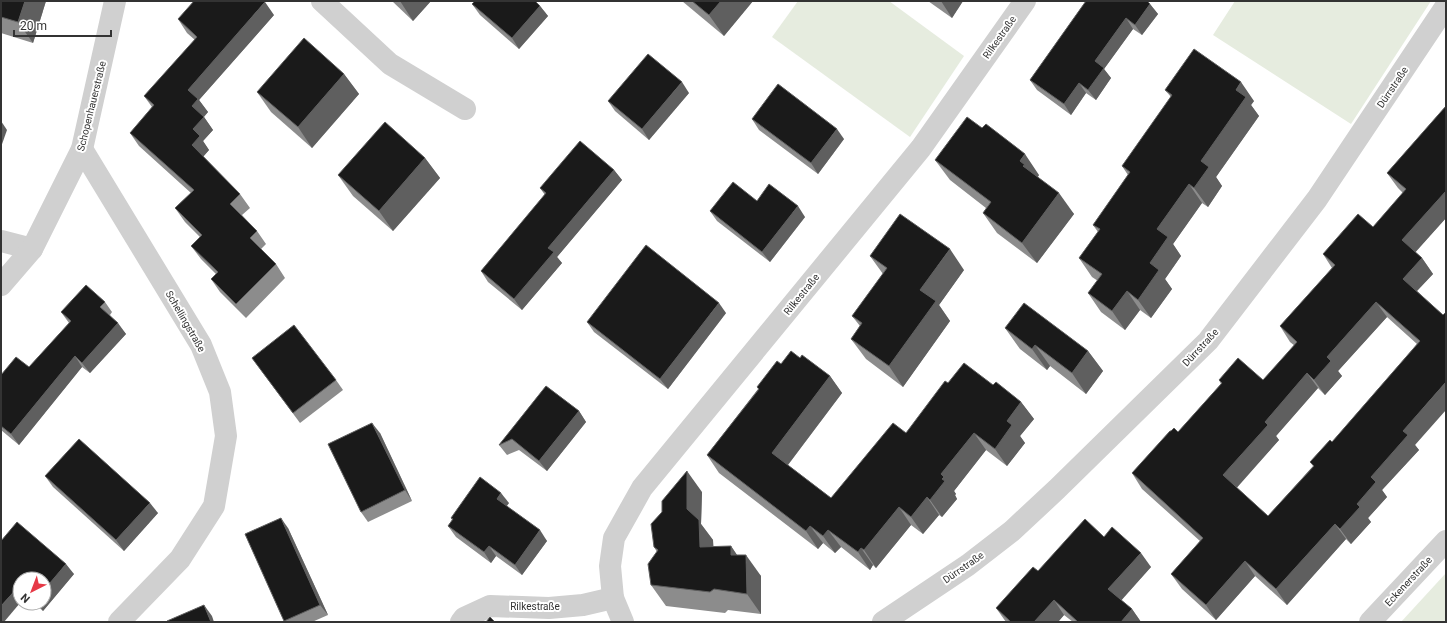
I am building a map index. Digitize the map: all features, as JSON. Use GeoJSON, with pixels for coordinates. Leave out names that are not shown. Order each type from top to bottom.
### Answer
{"type":"FeatureCollection","features":[{"type":"Feature","properties":{"kind":"street","name":"Schopenhauerstraße"},"geometry":{"type":"LineString","coordinates":[[1,285],[32,249],[82,149],[115,1]]}},
{"type":"Feature","properties":{"kind":"street"},"geometry":{"type":"LineString","coordinates":[[322,1],[390,64],[465,109]]}},
{"type":"Feature","properties":{"kind":"street","name":"Rilkestraße"},"geometry":{"type":"LineString","coordinates":[[623,622],[613,598],[610,566],[614,538],[642,488],[921,148],[1025,1]]}},
{"type":"Feature","properties":{"kind":"street","name":"Dürrstraße"},"geometry":{"type":"LineString","coordinates":[[883,622],[968,565],[1012,531],[1057,490],[1208,341],[1317,199],[1446,6]]}},
{"type":"Feature","properties":{"kind":"street","name":"Schellingstraße"},"geometry":{"type":"LineString","coordinates":[[82,149],[202,345],[220,392],[226,436],[214,506],[180,559],[119,622]]}},
{"type":"Feature","properties":{"kind":"street"},"geometry":{"type":"LineString","coordinates":[[1,241],[32,249]]}},
{"type":"Feature","properties":{"kind":"street","name":"Eckenerstraße"},"geometry":{"type":"LineString","coordinates":[[1370,622],[1446,540]]}},
{"type":"Feature","properties":{"kind":"street","name":"Rilkestraße"},"geometry":{"type":"LineString","coordinates":[[461,622],[464,618],[490,606],[548,608],[583,605],[613,598]]}},
{"type":"Feature","properties":{"kind":"shaded area"},"geometry":{"type":"Polygon","coordinates":[[[798,1],[889,1],[964,56],[910,137],[772,37],[798,1]]]}},
{"type":"Feature","properties":{"kind":"shaded area"},"geometry":{"type":"Polygon","coordinates":[[[1235,1],[1431,1],[1351,124],[1213,35],[1235,1]]]}},
{"type":"Feature","properties":{"kind":"shaded area"},"geometry":{"type":"Polygon","coordinates":[[[1446,573],[1446,622],[1401,622],[1446,573]]]}},
{"type":"Feature","properties":{"kind":"building"},"geometry":{"type":"Polygon","coordinates":[[[1,1],[25,1],[18,22],[1,17],[1,1]]]}},
{"type":"Feature","properties":{"kind":"building"},"geometry":{"type":"Polygon","coordinates":[[[194,1],[265,2],[188,90],[198,99],[192,106],[204,117],[193,129],[200,136],[192,145],[240,194],[230,204],[257,231],[250,238],[276,264],[236,304],[211,279],[218,272],[191,246],[202,235],[175,208],[194,190],[130,133],[154,105],[144,96],[197,37],[178,19],[194,1]]]}},
{"type":"Feature","properties":{"kind":"building"},"geometry":{"type":"Polygon","coordinates":[[[475,1],[535,1],[540,6],[512,38],[472,4],[475,1]]]}},
{"type":"Feature","properties":{"kind":"building"},"geometry":{"type":"Polygon","coordinates":[[[692,1],[721,1],[709,15],[692,1]]]}},
{"type":"Feature","properties":{"kind":"building"},"geometry":{"type":"Polygon","coordinates":[[[1086,1],[1147,1],[1150,4],[1135,25],[1126,18],[1095,61],[1104,68],[1088,90],[1079,83],[1064,104],[1030,80],[1086,1]]]}},
{"type":"Feature","properties":{"kind":"building"},"geometry":{"type":"Polygon","coordinates":[[[304,38],[344,74],[298,127],[257,92],[304,38]]]}},
{"type":"Feature","properties":{"kind":"building"},"geometry":{"type":"Polygon","coordinates":[[[1194,49],[1241,82],[1236,90],[1246,97],[1201,161],[1209,167],[1194,188],[1189,184],[1157,229],[1168,237],[1150,263],[1159,270],[1138,300],[1127,291],[1112,311],[1088,293],[1102,274],[1079,258],[1100,229],[1093,225],[1130,172],[1122,166],[1172,95],[1165,90],[1194,49]]]}},
{"type":"Feature","properties":{"kind":"building"},"geometry":{"type":"Polygon","coordinates":[[[648,54],[682,82],[642,129],[608,101],[648,54]]]}},
{"type":"Feature","properties":{"kind":"building"},"geometry":{"type":"Polygon","coordinates":[[[778,84],[837,129],[811,163],[752,119],[778,84]]]}},
{"type":"Feature","properties":{"kind":"building"},"geometry":{"type":"Polygon","coordinates":[[[1446,106],[1446,191],[1402,240],[1422,258],[1403,279],[1443,315],[1446,312],[1446,382],[1403,431],[1408,435],[1371,477],[1376,482],[1357,504],[1360,507],[1340,529],[1335,524],[1276,589],[1245,561],[1206,605],[1171,574],[1203,538],[1132,473],[1170,431],[1174,428],[1178,432],[1222,383],[1219,380],[1238,358],[1263,380],[1297,342],[1280,326],[1335,265],[1323,254],[1358,214],[1373,227],[1406,189],[1387,173],[1446,106]],[[1376,302],[1327,357],[1331,361],[1314,380],[1307,373],[1265,422],[1268,425],[1223,475],[1268,516],[1314,466],[1310,462],[1330,440],[1332,442],[1420,341],[1376,302]]]}},
{"type":"Feature","properties":{"kind":"building"},"geometry":{"type":"Polygon","coordinates":[[[967,117],[982,128],[986,124],[1025,154],[1020,161],[1025,165],[1023,166],[1059,193],[1022,243],[983,213],[991,202],[935,160],[967,117]]]}},
{"type":"Feature","properties":{"kind":"building"},"geometry":{"type":"Polygon","coordinates":[[[385,122],[425,158],[379,211],[338,175],[385,122]]]}},
{"type":"Feature","properties":{"kind":"building"},"geometry":{"type":"Polygon","coordinates":[[[580,141],[614,170],[548,248],[554,252],[514,299],[481,271],[546,193],[540,188],[580,141]]]}},
{"type":"Feature","properties":{"kind":"building"},"geometry":{"type":"Polygon","coordinates":[[[733,182],[757,201],[769,184],[798,206],[762,252],[710,211],[733,182]]]}},
{"type":"Feature","properties":{"kind":"building"},"geometry":{"type":"Polygon","coordinates":[[[900,214],[950,249],[920,290],[936,301],[889,366],[851,339],[862,323],[852,316],[887,268],[870,256],[900,214]]]}},
{"type":"Feature","properties":{"kind":"building"},"geometry":{"type":"Polygon","coordinates":[[[646,245],[719,303],[660,379],[587,322],[646,245]]]}},
{"type":"Feature","properties":{"kind":"building"},"geometry":{"type":"Polygon","coordinates":[[[86,285],[105,302],[100,307],[118,323],[82,363],[75,356],[11,434],[1,426],[1,375],[16,357],[29,367],[71,321],[61,312],[86,285]]]}},
{"type":"Feature","properties":{"kind":"building"},"geometry":{"type":"Polygon","coordinates":[[[1024,303],[1088,351],[1072,373],[1035,345],[1032,349],[1005,328],[1024,303]]]}},
{"type":"Feature","properties":{"kind":"building"},"geometry":{"type":"Polygon","coordinates":[[[294,325],[336,380],[293,413],[252,358],[294,325]]]}},
{"type":"Feature","properties":{"kind":"building"},"geometry":{"type":"Polygon","coordinates":[[[791,351],[800,358],[802,355],[830,376],[772,453],[831,498],[893,423],[906,433],[945,381],[948,383],[964,363],[993,385],[996,382],[1021,402],[1007,421],[1012,425],[995,449],[974,433],[941,474],[944,477],[942,479],[945,481],[930,500],[927,497],[911,517],[899,507],[864,550],[861,548],[858,552],[828,530],[823,536],[810,526],[806,531],[707,455],[759,389],[757,387],[777,361],[781,364],[791,351]]]}},
{"type":"Feature","properties":{"kind":"building"},"geometry":{"type":"Polygon","coordinates":[[[546,386],[579,411],[539,461],[512,439],[499,445],[546,386]]]}},
{"type":"Feature","properties":{"kind":"building"},"geometry":{"type":"Polygon","coordinates":[[[372,423],[405,490],[361,512],[328,444],[372,423]]]}},
{"type":"Feature","properties":{"kind":"building"},"geometry":{"type":"Polygon","coordinates":[[[79,439],[150,503],[116,540],[45,476],[79,439]]]}},
{"type":"Feature","properties":{"kind":"building"},"geometry":{"type":"Polygon","coordinates":[[[687,471],[687,509],[699,520],[700,547],[731,546],[731,555],[746,555],[747,594],[714,589],[710,592],[651,585],[648,564],[658,550],[654,547],[651,524],[662,512],[662,501],[687,471]]]}},
{"type":"Feature","properties":{"kind":"building"},"geometry":{"type":"Polygon","coordinates":[[[480,477],[501,493],[497,499],[540,530],[515,565],[489,546],[484,552],[448,526],[453,519],[451,518],[480,477]]]}},
{"type":"Feature","properties":{"kind":"building"},"geometry":{"type":"Polygon","coordinates":[[[281,518],[320,605],[284,621],[245,534],[281,518]]]}},
{"type":"Feature","properties":{"kind":"building"},"geometry":{"type":"Polygon","coordinates":[[[1085,519],[1104,537],[1112,527],[1141,553],[1108,589],[1132,609],[1121,622],[1078,622],[1054,600],[1034,622],[1011,622],[996,608],[1033,567],[1038,571],[1085,519]]]}},
{"type":"Feature","properties":{"kind":"building"},"geometry":{"type":"Polygon","coordinates":[[[17,522],[66,564],[52,581],[52,571],[12,571],[12,594],[1,606],[1,541],[17,522]]]}},
{"type":"Feature","properties":{"kind":"building"},"geometry":{"type":"Polygon","coordinates":[[[204,605],[211,622],[167,621],[204,605]]]}},
{"type":"Feature","properties":{"kind":"building"},"geometry":{"type":"Polygon","coordinates":[[[490,617],[495,622],[486,622],[490,617]]]}}]}
